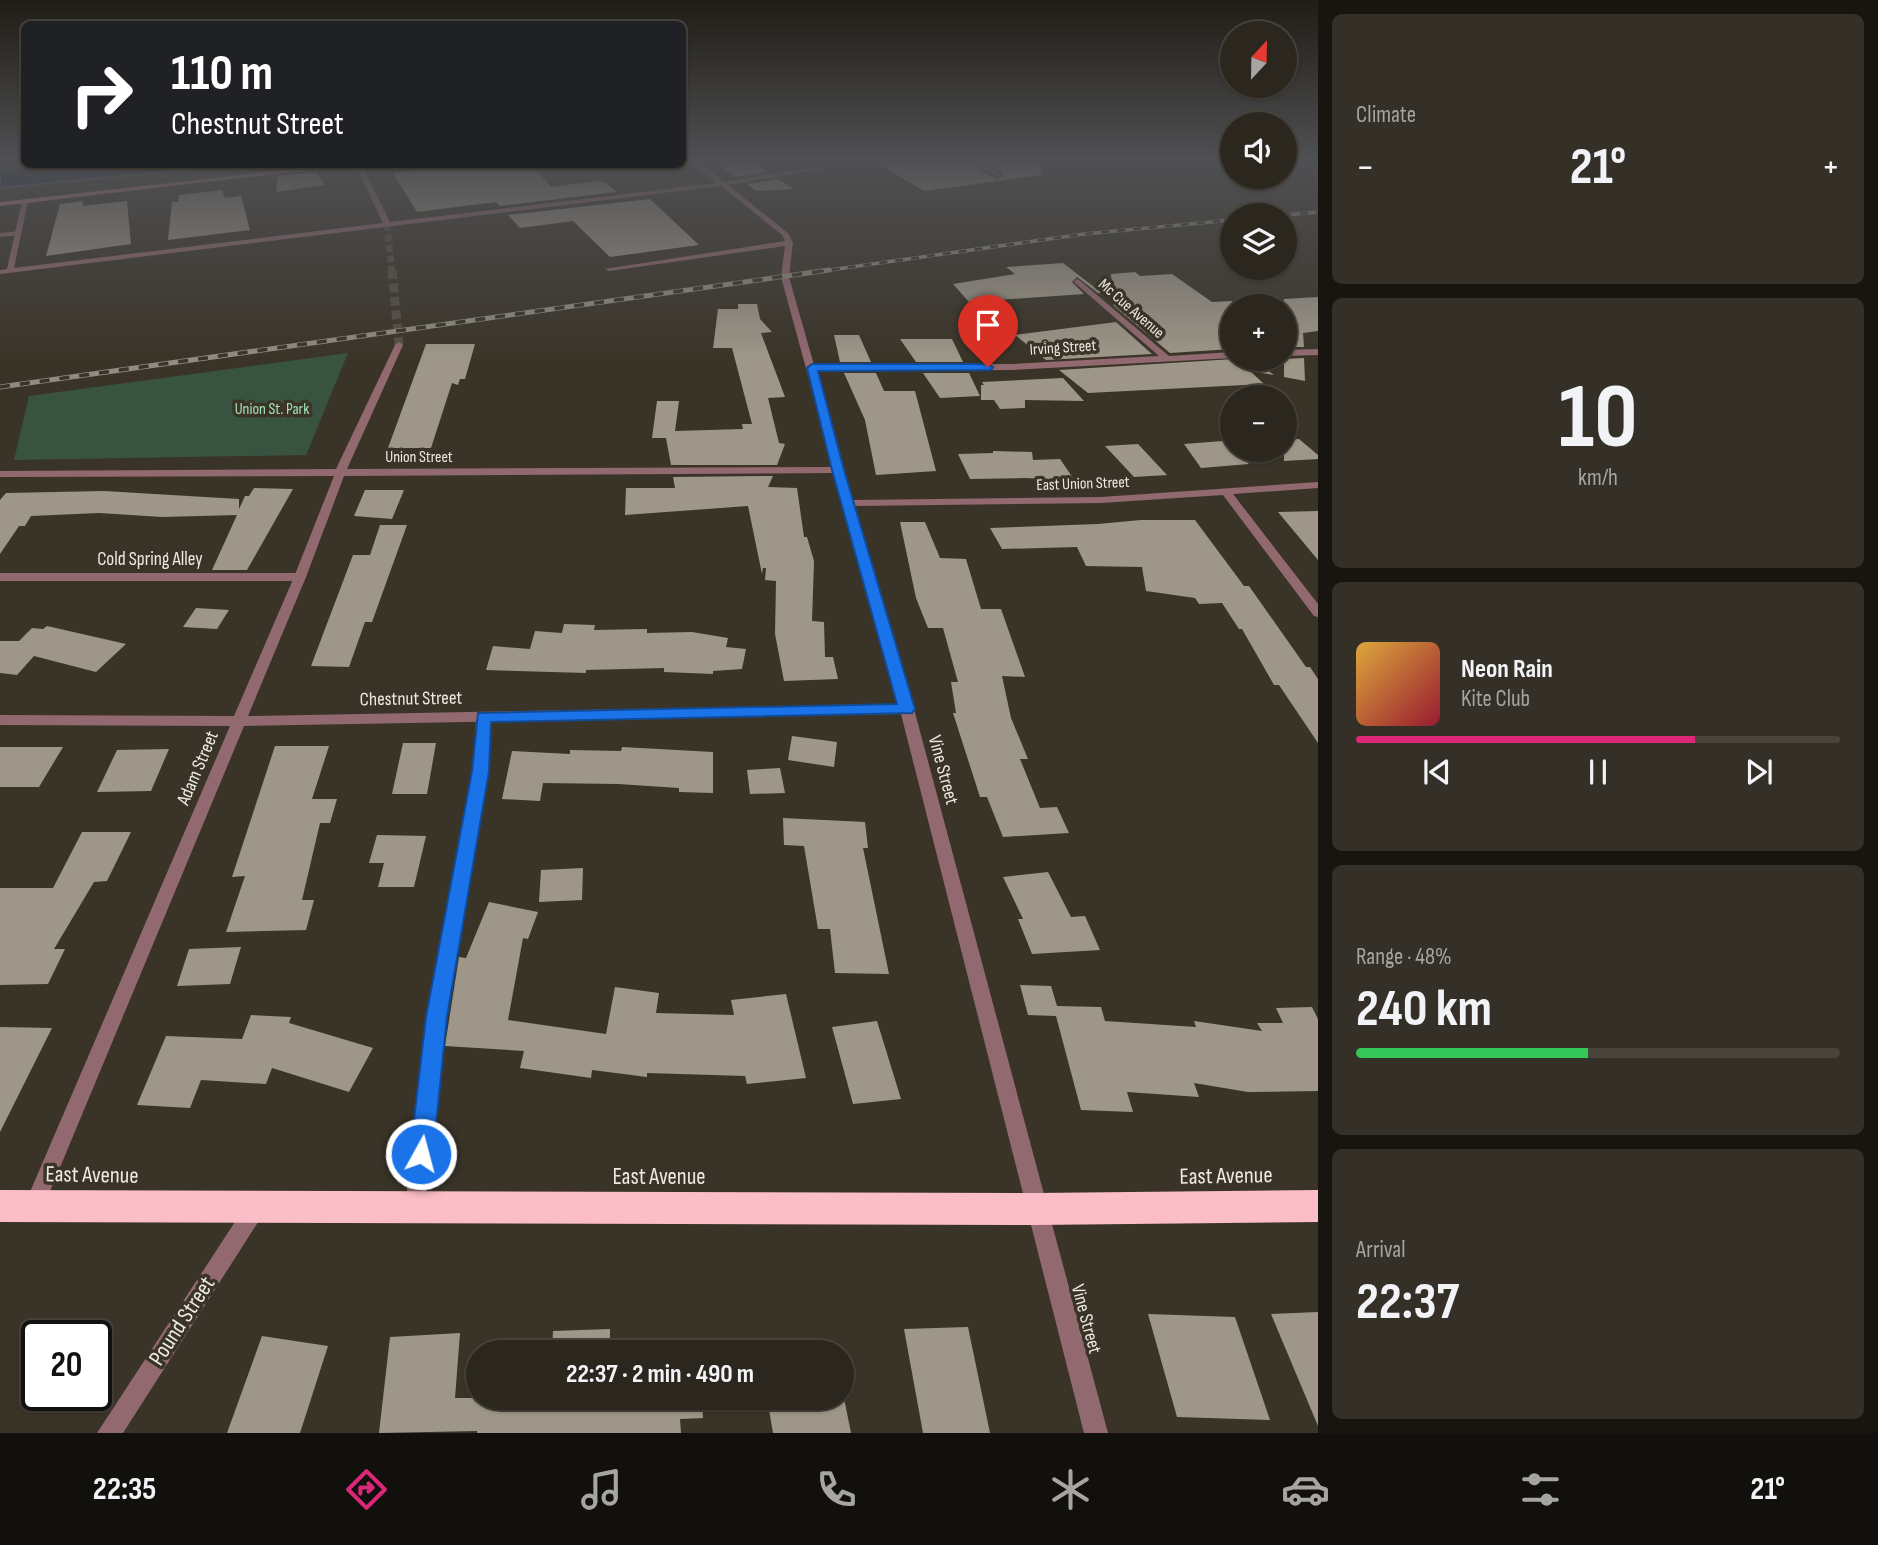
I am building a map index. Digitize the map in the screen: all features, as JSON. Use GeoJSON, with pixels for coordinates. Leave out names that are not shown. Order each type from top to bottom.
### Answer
{"type":"FeatureCollection","features":[{"type":"Feature","properties":{"kind":"highway","name":"East Avenue"},"geometry":{"type":"LineString","coordinates":[[0,1206],[254,1209],[1037,1209],[1318,1206]]}},
{"type":"Feature","properties":{"kind":"street"},"geometry":{"type":"LineString","coordinates":[[10,271],[19,227]]}},
{"type":"Feature","properties":{"kind":"street"},"geometry":{"type":"LineString","coordinates":[[0,272],[364,227]]}},
{"type":"Feature","properties":{"kind":"street"},"geometry":{"type":"LineString","coordinates":[[609,269],[789,243],[785,234],[776,227]]}},
{"type":"Feature","properties":{"kind":"street"},"geometry":{"type":"LineString","coordinates":[[0,235],[18,233]]}},
{"type":"Feature","properties":{"kind":"street","name":"Vine Street"},"geometry":{"type":"LineString","coordinates":[[789,243],[785,277],[907,709],[1096,1433]]}},
{"type":"Feature","properties":{"kind":"street","name":"Mc Cue Avenue"},"geometry":{"type":"LineString","coordinates":[[1078,281],[1167,358]]}},
{"type":"Feature","properties":{"kind":"street","name":"Adam Street"},"geometry":{"type":"LineString","coordinates":[[33,1206],[300,576],[340,473],[399,345]]}},
{"type":"Feature","properties":{"kind":"street"},"geometry":{"type":"LineString","coordinates":[[1297,353],[1318,352]]}},
{"type":"Feature","properties":{"kind":"street","name":"Irving Street"},"geometry":{"type":"LineString","coordinates":[[812,368],[1013,367],[1220,356]]}},
{"type":"Feature","properties":{"kind":"street","name":"Union Street"},"geometry":{"type":"LineString","coordinates":[[0,474],[838,470]]}},
{"type":"Feature","properties":{"kind":"street","name":"East Union Street"},"geometry":{"type":"LineString","coordinates":[[848,503],[1101,500],[1318,485]]}},
{"type":"Feature","properties":{"kind":"street"},"geometry":{"type":"LineString","coordinates":[[1226,492],[1318,613]]}},
{"type":"Feature","properties":{"kind":"street","name":"Cold Spring Alley"},"geometry":{"type":"LineString","coordinates":[[0,577],[300,576]]}},
{"type":"Feature","properties":{"kind":"street","name":"Chestnut Street"},"geometry":{"type":"LineString","coordinates":[[0,720],[238,721],[907,709]]}},
{"type":"Feature","properties":{"kind":"street"},"geometry":{"type":"LineString","coordinates":[[415,1209],[437,1017],[481,771],[483,717]]}},
{"type":"Feature","properties":{"kind":"street","name":"Pound Street"},"geometry":{"type":"LineString","coordinates":[[108,1433],[254,1209]]}},
{"type":"Feature","properties":{"kind":"green space","name":"Union St. Park"},"geometry":{"type":"Polygon","coordinates":[[[348,353],[306,455],[14,460],[29,396],[348,353]]]}},
{"type":"Feature","properties":{"kind":"building"},"geometry":{"type":"Polygon","coordinates":[[[54,227],[129,227],[131,244],[46,256],[54,227]]]}},
{"type":"Feature","properties":{"kind":"building"},"geometry":{"type":"Polygon","coordinates":[[[169,227],[249,227],[250,230],[168,240],[169,227]]]}},
{"type":"Feature","properties":{"kind":"building"},"geometry":{"type":"Polygon","coordinates":[[[579,227],[680,227],[699,245],[610,257],[579,227]]]}},
{"type":"Feature","properties":{"kind":"building"},"geometry":{"type":"Polygon","coordinates":[[[1063,263],[1102,293],[1098,293],[1077,277],[1072,282],[1084,294],[969,302],[953,284],[1015,274],[1006,267],[1063,263]]]}},
{"type":"Feature","properties":{"kind":"building"},"geometry":{"type":"Polygon","coordinates":[[[1111,274],[1172,274],[1212,302],[1220,302],[1220,350],[1170,353],[1114,306],[1111,274]]]}},
{"type":"Feature","properties":{"kind":"building"},"geometry":{"type":"Polygon","coordinates":[[[1318,297],[1318,331],[1303,333],[1304,347],[1297,347],[1297,298],[1318,297]]]}},
{"type":"Feature","properties":{"kind":"building"},"geometry":{"type":"Polygon","coordinates":[[[738,304],[757,304],[760,319],[772,332],[761,333],[785,397],[768,398],[779,443],[785,444],[777,465],[671,465],[666,438],[652,438],[657,401],[679,401],[675,431],[743,429],[742,424],[752,424],[732,348],[713,348],[718,309],[738,309],[738,304]]]}},
{"type":"Feature","properties":{"kind":"building"},"geometry":{"type":"Polygon","coordinates":[[[1116,322],[1152,354],[1046,360],[1015,335],[1116,322]]]}},
{"type":"Feature","properties":{"kind":"building"},"geometry":{"type":"Polygon","coordinates":[[[834,335],[859,335],[871,362],[840,362],[834,335]]]}},
{"type":"Feature","properties":{"kind":"building"},"geometry":{"type":"Polygon","coordinates":[[[900,339],[952,339],[963,362],[916,362],[900,339]]]}},
{"type":"Feature","properties":{"kind":"building"},"geometry":{"type":"Polygon","coordinates":[[[426,344],[475,344],[465,379],[460,379],[458,385],[452,383],[431,448],[388,448],[426,344]]]}},
{"type":"Feature","properties":{"kind":"building"},"geometry":{"type":"Polygon","coordinates":[[[1297,358],[1304,358],[1305,381],[1284,377],[1284,371],[1297,371],[1297,358]]]}},
{"type":"Feature","properties":{"kind":"building"},"geometry":{"type":"Polygon","coordinates":[[[1220,360],[1220,371],[1250,371],[1264,384],[1088,393],[1059,370],[1220,360]]]}},
{"type":"Feature","properties":{"kind":"building"},"geometry":{"type":"Polygon","coordinates":[[[1250,371],[1268,371],[1274,375],[1250,371]]]}},
{"type":"Feature","properties":{"kind":"building"},"geometry":{"type":"Polygon","coordinates":[[[844,373],[876,373],[884,391],[915,391],[936,471],[876,475],[865,420],[844,373]]]}},
{"type":"Feature","properties":{"kind":"building"},"geometry":{"type":"Polygon","coordinates":[[[923,373],[969,373],[980,396],[940,398],[923,373]]]}},
{"type":"Feature","properties":{"kind":"building"},"geometry":{"type":"Polygon","coordinates":[[[1063,378],[1084,401],[1025,400],[1025,408],[1000,409],[994,400],[981,400],[981,385],[984,385],[982,382],[1063,378]]]}},
{"type":"Feature","properties":{"kind":"building"},"geometry":{"type":"Polygon","coordinates":[[[1297,439],[1318,455],[1318,459],[1297,460],[1297,439]]]}},
{"type":"Feature","properties":{"kind":"building"},"geometry":{"type":"Polygon","coordinates":[[[1220,441],[1220,462],[1249,464],[1201,468],[1184,444],[1220,441]]]}},
{"type":"Feature","properties":{"kind":"building"},"geometry":{"type":"Polygon","coordinates":[[[1138,444],[1167,475],[1134,477],[1105,446],[1138,444]]]}},
{"type":"Feature","properties":{"kind":"building"},"geometry":{"type":"Polygon","coordinates":[[[1032,452],[1033,460],[1060,459],[1075,481],[970,479],[958,454],[1032,452]]]}},
{"type":"Feature","properties":{"kind":"building"},"geometry":{"type":"Polygon","coordinates":[[[773,476],[768,487],[797,488],[804,537],[807,537],[814,561],[812,621],[824,622],[825,657],[833,657],[838,679],[784,681],[775,634],[776,581],[765,580],[766,568],[763,568],[762,574],[748,506],[625,515],[626,488],[675,488],[673,477],[773,476]]]}},
{"type":"Feature","properties":{"kind":"building"},"geometry":{"type":"Polygon","coordinates":[[[254,488],[293,489],[247,570],[212,570],[237,515],[162,517],[99,513],[31,516],[25,526],[19,526],[0,554],[0,500],[6,493],[104,491],[239,499],[239,509],[245,496],[249,496],[254,488]]]}},
{"type":"Feature","properties":{"kind":"building"},"geometry":{"type":"Polygon","coordinates":[[[365,490],[404,490],[392,519],[354,516],[365,490]]]}},
{"type":"Feature","properties":{"kind":"building"},"geometry":{"type":"Polygon","coordinates":[[[1318,511],[1318,560],[1278,512],[1318,511]]]}},
{"type":"Feature","properties":{"kind":"building"},"geometry":{"type":"Polygon","coordinates":[[[1141,520],[1195,520],[1244,586],[1249,586],[1306,667],[1310,667],[1318,679],[1318,743],[1279,685],[1274,685],[1242,629],[1239,629],[1222,603],[1199,604],[1195,598],[1146,591],[1142,567],[1086,566],[1077,547],[1002,549],[990,528],[1141,520]]]}},
{"type":"Feature","properties":{"kind":"building"},"geometry":{"type":"Polygon","coordinates":[[[900,522],[925,522],[940,558],[966,559],[981,609],[1001,609],[1025,677],[1002,676],[1011,718],[1028,759],[1020,759],[1040,808],[1057,807],[1069,833],[1003,837],[987,797],[980,797],[953,713],[956,713],[951,682],[958,682],[943,628],[928,628],[916,598],[900,522]]]}},
{"type":"Feature","properties":{"kind":"building"},"geometry":{"type":"Polygon","coordinates":[[[380,525],[407,525],[372,622],[365,622],[349,667],[311,666],[353,555],[370,555],[380,525]]]}},
{"type":"Feature","properties":{"kind":"building"},"geometry":{"type":"Polygon","coordinates":[[[196,608],[229,610],[217,629],[183,627],[196,608]]]}},
{"type":"Feature","properties":{"kind":"building"},"geometry":{"type":"Polygon","coordinates":[[[564,624],[595,625],[594,630],[692,632],[728,638],[726,647],[746,649],[742,669],[713,671],[713,674],[664,672],[664,668],[586,670],[586,673],[486,670],[493,646],[530,649],[535,631],[562,633],[564,624]]]}},
{"type":"Feature","properties":{"kind":"building"},"geometry":{"type":"Polygon","coordinates":[[[47,626],[126,644],[96,672],[34,656],[17,675],[0,673],[0,641],[19,641],[32,628],[43,629],[47,626]]]}},
{"type":"Feature","properties":{"kind":"building"},"geometry":{"type":"Polygon","coordinates":[[[792,736],[837,742],[834,767],[788,760],[792,736]]]}},
{"type":"Feature","properties":{"kind":"building"},"geometry":{"type":"Polygon","coordinates":[[[403,743],[436,743],[427,794],[392,794],[403,743]]]}},
{"type":"Feature","properties":{"kind":"building"},"geometry":{"type":"Polygon","coordinates":[[[275,746],[329,746],[312,799],[337,799],[330,823],[320,823],[302,900],[314,900],[306,930],[226,932],[245,876],[232,877],[275,746]]]}},
{"type":"Feature","properties":{"kind":"building"},"geometry":{"type":"Polygon","coordinates":[[[0,747],[63,747],[39,787],[0,787],[0,747]]]}},
{"type":"Feature","properties":{"kind":"building"},"geometry":{"type":"Polygon","coordinates":[[[622,747],[713,752],[713,793],[679,792],[679,788],[618,784],[543,783],[540,801],[502,799],[512,751],[570,754],[570,750],[621,751],[622,747]]]}},
{"type":"Feature","properties":{"kind":"building"},"geometry":{"type":"Polygon","coordinates":[[[169,749],[151,791],[97,792],[117,750],[169,749]]]}},
{"type":"Feature","properties":{"kind":"building"},"geometry":{"type":"Polygon","coordinates":[[[780,768],[785,793],[750,794],[747,770],[780,768]]]}},
{"type":"Feature","properties":{"kind":"building"},"geometry":{"type":"Polygon","coordinates":[[[783,818],[865,822],[868,848],[863,848],[889,974],[835,973],[830,929],[818,929],[804,846],[784,845],[783,818]]]}},
{"type":"Feature","properties":{"kind":"building"},"geometry":{"type":"Polygon","coordinates":[[[82,832],[131,832],[107,881],[94,882],[54,949],[65,949],[48,984],[0,985],[0,888],[53,888],[82,832]]]}},
{"type":"Feature","properties":{"kind":"building"},"geometry":{"type":"Polygon","coordinates":[[[377,835],[426,836],[414,887],[378,887],[384,863],[369,863],[377,835]]]}},
{"type":"Feature","properties":{"kind":"building"},"geometry":{"type":"Polygon","coordinates":[[[583,868],[582,900],[539,902],[541,870],[583,868]]]}},
{"type":"Feature","properties":{"kind":"building"},"geometry":{"type":"Polygon","coordinates":[[[1048,872],[1071,917],[1085,916],[1100,950],[1032,954],[1018,919],[1023,919],[1003,877],[1048,872]]]}},
{"type":"Feature","properties":{"kind":"building"},"geometry":{"type":"Polygon","coordinates":[[[489,902],[538,912],[528,939],[523,938],[508,1020],[606,1034],[615,987],[659,993],[656,1013],[734,1015],[731,1000],[786,994],[806,1078],[747,1084],[745,1076],[647,1073],[647,1077],[592,1070],[591,1078],[520,1068],[524,1051],[445,1046],[459,957],[466,958],[489,902]]]}},
{"type":"Feature","properties":{"kind":"building"},"geometry":{"type":"Polygon","coordinates":[[[241,947],[230,984],[177,986],[189,949],[241,947]]]}},
{"type":"Feature","properties":{"kind":"building"},"geometry":{"type":"Polygon","coordinates":[[[1020,985],[1051,986],[1057,1006],[1101,1007],[1105,1021],[1196,1027],[1194,1021],[1262,1031],[1257,1023],[1283,1023],[1276,1008],[1312,1007],[1318,1019],[1318,1091],[1248,1092],[1194,1083],[1199,1097],[1127,1092],[1133,1112],[1081,1110],[1056,1016],[1028,1015],[1020,985]]]}},
{"type":"Feature","properties":{"kind":"building"},"geometry":{"type":"Polygon","coordinates":[[[251,1015],[291,1017],[289,1023],[373,1048],[349,1092],[272,1068],[266,1084],[201,1080],[190,1108],[137,1105],[166,1036],[242,1039],[251,1015]]]}},
{"type":"Feature","properties":{"kind":"building"},"geometry":{"type":"Polygon","coordinates":[[[877,1021],[901,1099],[853,1104],[832,1027],[877,1021]]]}},
{"type":"Feature","properties":{"kind":"building"},"geometry":{"type":"Polygon","coordinates":[[[0,1027],[52,1028],[0,1132],[0,1027]]]}},
{"type":"Feature","properties":{"kind":"building"},"geometry":{"type":"Polygon","coordinates":[[[1318,1312],[1318,1426],[1271,1314],[1318,1312]]]}},
{"type":"Feature","properties":{"kind":"building"},"geometry":{"type":"Polygon","coordinates":[[[1148,1314],[1235,1317],[1270,1420],[1177,1417],[1148,1314]]]}},
{"type":"Feature","properties":{"kind":"building"},"geometry":{"type":"Polygon","coordinates":[[[968,1327],[990,1433],[923,1433],[904,1329],[968,1327]]]}},
{"type":"Feature","properties":{"kind":"building"},"geometry":{"type":"Polygon","coordinates":[[[610,1329],[610,1340],[553,1340],[553,1331],[610,1329]]]}},
{"type":"Feature","properties":{"kind":"building"},"geometry":{"type":"Polygon","coordinates":[[[460,1333],[455,1398],[466,1398],[466,1410],[703,1410],[703,1418],[680,1419],[681,1433],[379,1433],[390,1337],[460,1333]]]}},
{"type":"Feature","properties":{"kind":"building"},"geometry":{"type":"Polygon","coordinates":[[[262,1336],[328,1346],[300,1433],[227,1433],[262,1336]]]}},
{"type":"Feature","properties":{"kind":"building"},"geometry":{"type":"Polygon","coordinates":[[[769,1410],[846,1410],[851,1433],[773,1433],[769,1410]]]}},
{"type":"Feature","properties":{"kind":"tunnel"},"geometry":{"type":"LineString","coordinates":[[387,227],[392,272]]}},
{"type":"Feature","properties":{"kind":"tunnel"},"geometry":{"type":"LineString","coordinates":[[392,270],[399,345]]}},
{"type":"Feature","properties":{"kind":"railway"},"geometry":{"type":"LineString","coordinates":[[816,272],[1084,234],[1159,227]]}},
{"type":"Feature","properties":{"kind":"railway"},"geometry":{"type":"LineString","coordinates":[[0,387],[829,270]]}},
{"type":"Feature","properties":{"kind":"route"},"geometry":{"type":"LineString","coordinates":[[421,1154],[437,1017],[481,771],[483,717],[907,709],[838,470],[812,368],[988,367]]}}]}
